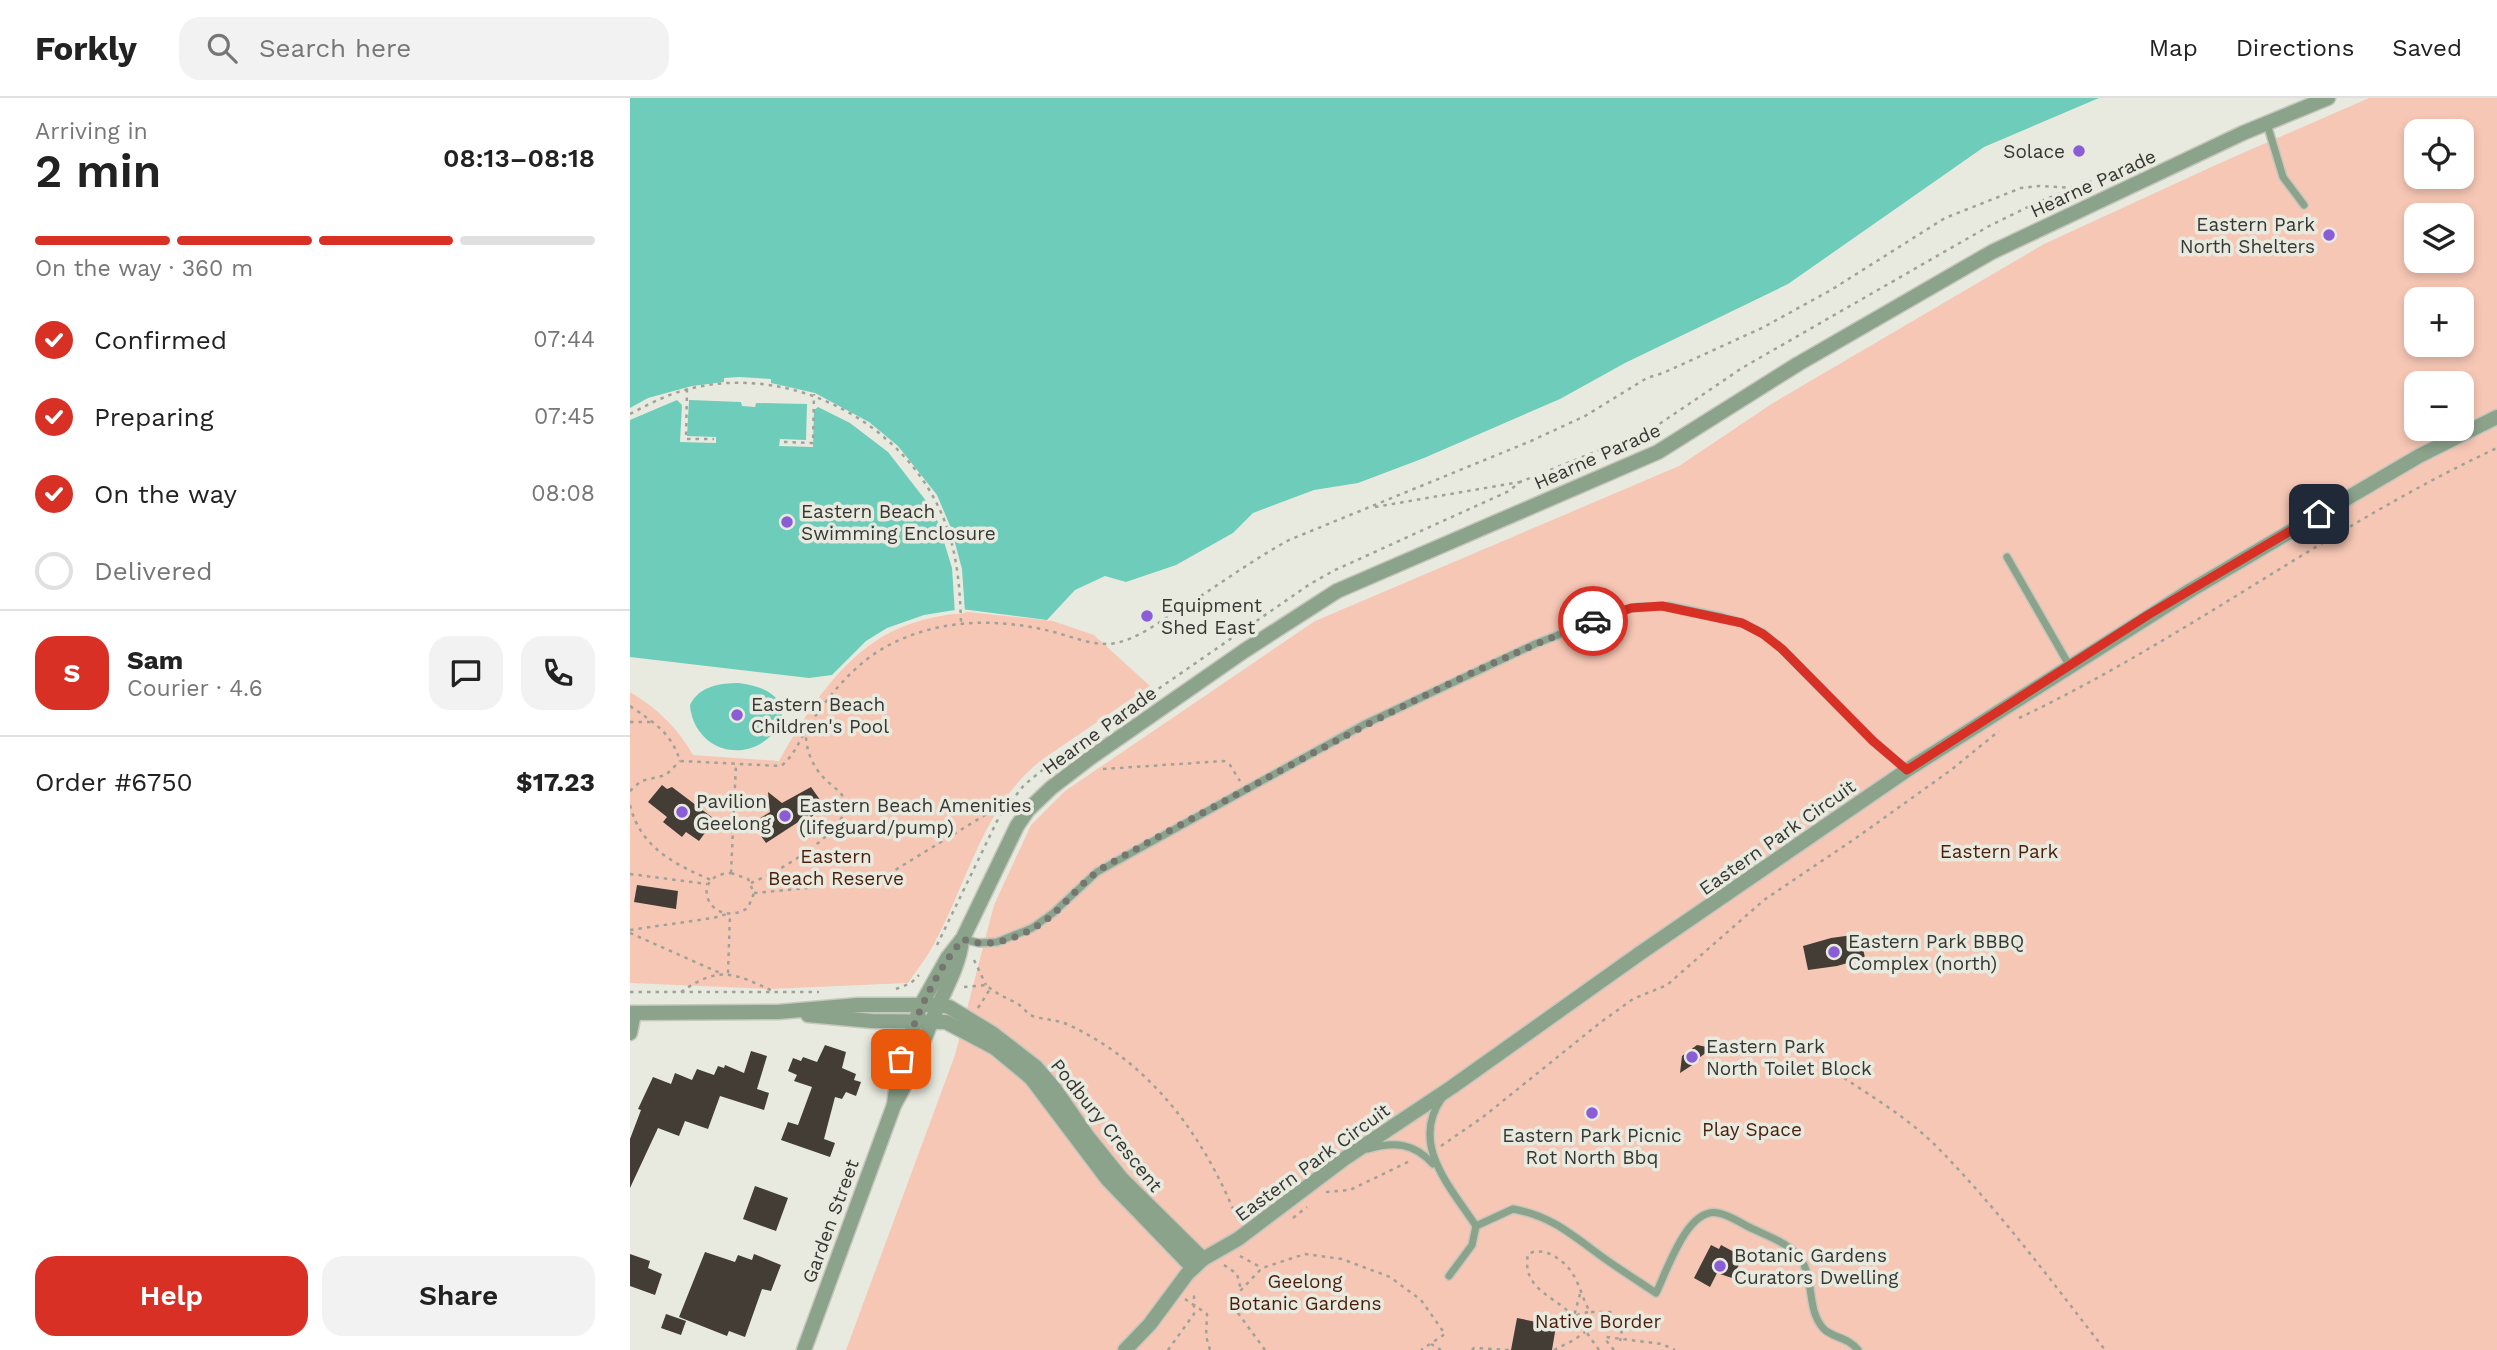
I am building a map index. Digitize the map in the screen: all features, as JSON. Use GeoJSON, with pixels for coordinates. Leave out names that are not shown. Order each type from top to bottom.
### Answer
{"type":"FeatureCollection","features":[{"type":"Feature","properties":{"kind":"street","name":"Hearne Parade"},"geometry":{"type":"LineString","coordinates":[[921,1004],[943,980],[1012,833],[1021,819],[1051,788],[1244,651],[1337,591],[1658,452],[1798,365],[1970,264],[2266,123],[2328,98]]}},
{"type":"Feature","properties":{"kind":"street","name":"Eastern Park Circuit"},"geometry":{"type":"LineString","coordinates":[[1125,1350],[1150,1324],[1198,1263],[1245,1234],[1344,1159],[1452,1087],[1639,954],[1907,770],[2148,615],[2386,475],[2497,417]]}},
{"type":"Feature","properties":{"kind":"street","name":"Hearne Parade"},"geometry":{"type":"LineString","coordinates":[[939,1004],[943,980]]}},
{"type":"Feature","properties":{"kind":"street","name":"Garden Street"},"geometry":{"type":"LineString","coordinates":[[894,1105],[899,1066],[921,1004]]}},
{"type":"Feature","properties":{"kind":"street"},"geometry":{"type":"LineString","coordinates":[[630,1033],[632,1013],[778,1012],[844,1006],[939,1004]]}},
{"type":"Feature","properties":{"kind":"street","name":"Garden Street"},"geometry":{"type":"LineString","coordinates":[[804,1350],[894,1105],[911,1076],[939,1004]]}},
{"type":"Feature","properties":{"kind":"street","name":"Podbury Crescent"},"geometry":{"type":"LineString","coordinates":[[939,1004],[949,1007],[992,1033],[1035,1067],[1054,1088],[1121,1178],[1198,1263]]}},
{"type":"Feature","properties":{"kind":"street","name":"Podbury Crescent"},"geometry":{"type":"LineString","coordinates":[[778,1012],[860,1020],[949,1023],[968,1032],[1004,1054],[1031,1078],[1049,1098],[1103,1175],[1198,1263]]}},
{"type":"Feature","properties":{"kind":"lane"},"geometry":{"type":"LineString","coordinates":[[2266,123],[2283,177],[2304,205]]}},
{"type":"Feature","properties":{"kind":"lane"},"geometry":{"type":"LineString","coordinates":[[2007,557],[2069,665]]}},
{"type":"Feature","properties":{"kind":"lane"},"geometry":{"type":"LineString","coordinates":[[963,939],[979,943],[997,942],[1032,928],[1053,914],[1097,872],[1389,712],[1535,644],[1614,613],[1637,607],[1678,608],[1722,617],[1742,623],[1763,634],[1782,649],[1873,741],[1907,770]]}},
{"type":"Feature","properties":{"kind":"lane"},"geometry":{"type":"LineString","coordinates":[[1440,1172],[1431,1151],[1429,1136],[1432,1114],[1452,1087]]}},
{"type":"Feature","properties":{"kind":"lane"},"geometry":{"type":"LineString","coordinates":[[1344,1159],[1371,1148],[1396,1143],[1423,1154],[1440,1172],[1476,1226],[1472,1245],[1448,1276]]}},
{"type":"Feature","properties":{"kind":"lane"},"geometry":{"type":"LineString","coordinates":[[1476,1226],[1513,1209],[1548,1219],[1570,1231],[1601,1256],[1656,1293],[1688,1229],[1699,1217],[1720,1213],[1789,1247],[1801,1259],[1807,1271],[1817,1319],[1824,1330],[1851,1341],[1858,1350]]}},
{"type":"Feature","properties":{"kind":"path"},"geometry":{"type":"LineString","coordinates":[[630,791],[641,781],[666,775],[680,761],[781,766],[790,759],[807,728],[845,681],[874,653],[918,633],[961,624],[991,622],[1030,626],[1099,644],[1115,643],[1153,626],[1289,540],[1541,436],[1585,416],[1647,378],[1762,328],[1830,290],[1945,218],[2021,188],[2074,188]]}},
{"type":"Feature","properties":{"kind":"path"},"geometry":{"type":"LineString","coordinates":[[630,414],[687,389],[744,384],[785,387],[814,394],[869,426],[896,447],[921,475],[938,505],[952,547],[960,586],[961,624]]}},
{"type":"Feature","properties":{"kind":"path"},"geometry":{"type":"LineString","coordinates":[[687,389],[686,439],[714,439]]}},
{"type":"Feature","properties":{"kind":"path"},"geometry":{"type":"LineString","coordinates":[[784,442],[813,443],[814,394]]}},
{"type":"Feature","properties":{"kind":"path"},"geometry":{"type":"LineString","coordinates":[[2008,723],[2080,689],[2287,564],[2455,467],[2497,448]]}},
{"type":"Feature","properties":{"kind":"path"},"geometry":{"type":"LineString","coordinates":[[1370,508],[1520,482]]}},
{"type":"Feature","properties":{"kind":"path"},"geometry":{"type":"LineString","coordinates":[[630,706],[653,722],[673,741],[680,761]]}},
{"type":"Feature","properties":{"kind":"path"},"geometry":{"type":"LineString","coordinates":[[630,722],[653,722]]}},
{"type":"Feature","properties":{"kind":"path"},"geometry":{"type":"LineString","coordinates":[[751,883],[780,869],[814,845],[837,825],[844,813],[846,804],[842,794],[825,779],[812,760],[806,742],[807,728]]}},
{"type":"Feature","properties":{"kind":"path"},"geometry":{"type":"LineString","coordinates":[[1431,1151],[1483,1117],[1633,999],[1667,985],[1764,900],[1951,770],[1999,731]]}},
{"type":"Feature","properties":{"kind":"path"},"geometry":{"type":"LineString","coordinates":[[1090,758],[1100,769],[1224,761],[1230,765],[1245,790]]}},
{"type":"Feature","properties":{"kind":"path"},"geometry":{"type":"LineString","coordinates":[[732,873],[736,764]]}},
{"type":"Feature","properties":{"kind":"path"},"geometry":{"type":"LineString","coordinates":[[754,893],[830,886],[887,874],[1010,801],[989,834],[936,947]]}},
{"type":"Feature","properties":{"kind":"path"},"geometry":{"type":"LineString","coordinates":[[630,805],[641,833],[655,849],[680,867],[711,880]]}},
{"type":"Feature","properties":{"kind":"path"},"geometry":{"type":"LineString","coordinates":[[630,932],[713,918],[728,914],[748,908],[754,893],[751,883],[744,876],[732,873],[716,876],[708,884],[706,892],[710,905],[728,914]]}},
{"type":"Feature","properties":{"kind":"path"},"geometry":{"type":"LineString","coordinates":[[630,874],[708,884]]}},
{"type":"Feature","properties":{"kind":"path"},"geometry":{"type":"LineString","coordinates":[[727,974],[728,914]]}},
{"type":"Feature","properties":{"kind":"path"},"geometry":{"type":"LineString","coordinates":[[630,932],[722,974]]}},
{"type":"Feature","properties":{"kind":"path"},"geometry":{"type":"LineString","coordinates":[[963,939],[986,985],[997,994],[1018,1004],[1030,1015],[1058,1020],[1096,1039],[1149,1077],[1197,1138],[1245,1234],[1253,1244],[1237,1254],[1262,1268]]}},
{"type":"Feature","properties":{"kind":"path"},"geometry":{"type":"LineString","coordinates":[[889,990],[911,983],[925,968],[956,988],[986,985]]}},
{"type":"Feature","properties":{"kind":"path"},"geometry":{"type":"LineString","coordinates":[[681,992],[701,981],[727,974],[740,975],[778,993]]}},
{"type":"Feature","properties":{"kind":"path"},"geometry":{"type":"LineString","coordinates":[[630,992],[820,992]]}},
{"type":"Feature","properties":{"kind":"path"},"geometry":{"type":"LineString","coordinates":[[1844,1078],[1883,1104],[1941,1150],[2030,1253],[2105,1350]]}},
{"type":"Feature","properties":{"kind":"path"},"geometry":{"type":"LineString","coordinates":[[1322,1195],[1332,1191],[1350,1190],[1423,1154]]}},
{"type":"Feature","properties":{"kind":"path"},"geometry":{"type":"LineString","coordinates":[[1287,1220],[1312,1203]]}},
{"type":"Feature","properties":{"kind":"path"},"geometry":{"type":"LineString","coordinates":[[1590,1312],[1574,1275],[1561,1261],[1544,1251],[1528,1254],[1526,1266],[1529,1276],[1539,1289],[1574,1316],[1599,1350]]}},
{"type":"Feature","properties":{"kind":"path"},"geometry":{"type":"LineString","coordinates":[[1241,1290],[1262,1268],[1305,1254],[1342,1259],[1390,1278],[1421,1300],[1445,1334],[1421,1350]]}},
{"type":"Feature","properties":{"kind":"path"},"geometry":{"type":"LineString","coordinates":[[1229,1259],[1221,1264],[1237,1273],[1241,1290],[1238,1313],[1265,1350]]}},
{"type":"Feature","properties":{"kind":"path"},"geometry":{"type":"LineString","coordinates":[[1168,1350],[1193,1315],[1196,1286]]}},
{"type":"Feature","properties":{"kind":"path"},"geometry":{"type":"LineString","coordinates":[[1172,1293],[1195,1305],[1208,1316],[1206,1332],[1210,1350]]}},
{"type":"Feature","properties":{"kind":"path"},"geometry":{"type":"LineString","coordinates":[[1574,1316],[1580,1293]]}},
{"type":"Feature","properties":{"kind":"path"},"geometry":{"type":"LineString","coordinates":[[1574,1316],[1590,1312],[1613,1312],[1622,1325],[1620,1341]]}},
{"type":"Feature","properties":{"kind":"path"},"geometry":{"type":"LineString","coordinates":[[1554,1350],[1585,1332]]}},
{"type":"Feature","properties":{"kind":"path"},"geometry":{"type":"LineString","coordinates":[[1614,1350],[1605,1339],[1662,1344],[1675,1350]]}},
{"type":"Feature","properties":{"kind":"path"},"geometry":{"type":"LineString","coordinates":[[1432,1344],[1441,1350]]}},
{"type":"Feature","properties":{"kind":"path"},"geometry":{"type":"LineString","coordinates":[[1472,1350],[1510,1350]]}},
{"type":"Feature","properties":{"kind":"green space","name":"Eastern Park"},"geometry":{"type":"Polygon","coordinates":[[[2369,98],[2497,98],[2497,1350],[846,1350],[955,1055],[994,905],[1031,825],[1065,791],[1315,621],[1679,466],[1773,403],[2044,244],[2369,98]]]}},
{"type":"Feature","properties":{"kind":"green space","name":"Eastern Beach Reserve"},"geometry":{"type":"Polygon","coordinates":[[[968,612],[1053,621],[1094,635],[1150,686],[1043,759],[1023,777],[992,820],[935,942],[908,983],[770,989],[630,983],[630,692],[666,719],[693,755],[779,761],[814,704],[842,669],[858,654],[904,626],[968,612]]]}},
{"type":"Feature","properties":{"kind":"water"},"geometry":{"type":"Polygon","coordinates":[[[630,98],[2099,98],[1984,147],[1788,284],[1625,363],[1560,399],[1424,458],[1358,483],[1314,490],[1253,513],[1233,533],[1176,565],[1126,582],[1105,576],[1075,590],[1047,620],[961,609],[924,615],[887,628],[866,641],[832,675],[809,678],[630,657],[630,98]]]}},
{"type":"Feature","properties":{"kind":"water","name":"Eastern Beach Children's Pool"},"geometry":{"type":"Polygon","coordinates":[[[739,683],[765,690],[779,702],[782,715],[776,729],[764,741],[748,749],[729,750],[710,742],[702,735],[694,721],[690,705],[704,690],[718,685],[739,683]]]}},
{"type":"Feature","properties":{"kind":"pier"},"geometry":{"type":"Polygon","coordinates":[[[724,378],[771,379],[771,383],[815,393],[869,422],[898,446],[937,495],[951,528],[962,569],[965,613],[955,614],[952,568],[938,522],[927,502],[888,452],[850,423],[818,407],[814,410],[813,447],[779,446],[780,439],[806,440],[807,404],[756,403],[755,407],[742,406],[741,402],[689,400],[687,436],[716,437],[716,443],[680,442],[682,405],[677,400],[630,420],[630,408],[648,398],[692,386],[724,382],[724,378]]]}},
{"type":"Feature","properties":{"kind":"building"},"geometry":{"type":"Polygon","coordinates":[[[662,785],[667,789],[672,787],[713,818],[699,841],[686,832],[682,837],[663,822],[667,817],[648,802],[662,785]]]}},
{"type":"Feature","properties":{"kind":"building","name":"Eastern Beach Amenities (lifeguard/pump)"},"geometry":{"type":"Polygon","coordinates":[[[811,787],[825,807],[766,843],[752,823],[770,812],[768,792],[782,803],[811,787]]]}},
{"type":"Feature","properties":{"kind":"building"},"geometry":{"type":"Polygon","coordinates":[[[637,885],[678,891],[676,909],[634,902],[637,885]]]}},
{"type":"Feature","properties":{"kind":"building","name":"Eastern Park BBBQ Complex (north)"},"geometry":{"type":"Polygon","coordinates":[[[1860,934],[1865,958],[1808,970],[1803,946],[1860,934]]]}},
{"type":"Feature","properties":{"kind":"building"},"geometry":{"type":"Polygon","coordinates":[[[825,1045],[846,1052],[842,1068],[856,1074],[854,1080],[861,1082],[856,1096],[846,1092],[842,1099],[835,1097],[824,1139],[835,1143],[830,1157],[781,1140],[788,1122],[798,1125],[812,1087],[794,1081],[797,1075],[788,1071],[793,1058],[801,1061],[803,1057],[817,1062],[825,1045]]]}},
{"type":"Feature","properties":{"kind":"building","name":"Eastern Park North Toilet Block"},"geometry":{"type":"Polygon","coordinates":[[[1697,1045],[1712,1048],[1680,1073],[1682,1056],[1697,1045]]]}},
{"type":"Feature","properties":{"kind":"building"},"geometry":{"type":"Polygon","coordinates":[[[751,1051],[767,1056],[757,1089],[769,1093],[764,1110],[720,1096],[708,1129],[685,1121],[679,1136],[658,1128],[630,1188],[630,1139],[641,1110],[638,1109],[653,1077],[671,1084],[675,1073],[692,1080],[697,1069],[714,1075],[718,1066],[724,1068],[725,1065],[744,1073],[751,1051]]]}},
{"type":"Feature","properties":{"kind":"building"},"geometry":{"type":"Polygon","coordinates":[[[755,1186],[788,1198],[776,1231],[743,1219],[755,1186]]]}},
{"type":"Feature","properties":{"kind":"building","name":"Botanic Gardens Curators Dwelling"},"geometry":{"type":"Polygon","coordinates":[[[1711,1245],[1719,1249],[1721,1245],[1736,1253],[1734,1257],[1741,1261],[1732,1278],[1717,1273],[1710,1287],[1694,1278],[1711,1245]]]}},
{"type":"Feature","properties":{"kind":"building"},"geometry":{"type":"Polygon","coordinates":[[[705,1252],[735,1262],[738,1255],[752,1260],[754,1254],[781,1265],[771,1291],[762,1289],[745,1337],[729,1331],[727,1336],[679,1317],[705,1252]]]}},
{"type":"Feature","properties":{"kind":"building"},"geometry":{"type":"Polygon","coordinates":[[[630,1254],[650,1261],[648,1268],[662,1274],[655,1295],[630,1286],[630,1254]]]}},
{"type":"Feature","properties":{"kind":"building"},"geometry":{"type":"Polygon","coordinates":[[[666,1314],[686,1321],[681,1335],[661,1328],[666,1314]]]}},
{"type":"Feature","properties":{"kind":"building"},"geometry":{"type":"Polygon","coordinates":[[[1517,1318],[1556,1326],[1552,1350],[1511,1350],[1517,1318]]]}},
{"type":"Feature","properties":{"kind":"way so far"},"geometry":{"type":"LineString","coordinates":[[901,1059],[928,990],[948,957],[963,939],[974,943],[997,942],[1032,928],[1053,914],[1090,876],[1302,758],[1389,712],[1535,644],[1593,621]]}},
{"type":"Feature","properties":{"kind":"place","name":"Solace"},"geometry":{"type":"Point","coordinates":[2079,151]}},
{"type":"Feature","properties":{"kind":"place","name":"Eastern Park North Shelters"},"geometry":{"type":"Point","coordinates":[2329,235]}},
{"type":"Feature","properties":{"kind":"place","name":"Eastern Beach Swimming Enclosure"},"geometry":{"type":"Point","coordinates":[787,522]}},
{"type":"Feature","properties":{"kind":"place","name":"Equipment Shed East"},"geometry":{"type":"Point","coordinates":[1147,616]}},
{"type":"Feature","properties":{"kind":"place","name":"Eastern Beach Children's Pool"},"geometry":{"type":"Point","coordinates":[737,715]}},
{"type":"Feature","properties":{"kind":"place","name":"Pavilion Geelong"},"geometry":{"type":"Point","coordinates":[682,812]}},
{"type":"Feature","properties":{"kind":"place","name":"Eastern Beach Amenities (lifeguard/pump)"},"geometry":{"type":"Point","coordinates":[785,816]}},
{"type":"Feature","properties":{"kind":"place","name":"Eastern Park BBBQ Complex (north)"},"geometry":{"type":"Point","coordinates":[1834,952]}},
{"type":"Feature","properties":{"kind":"place","name":"Eastern Park North Toilet Block"},"geometry":{"type":"Point","coordinates":[1692,1057]}},
{"type":"Feature","properties":{"kind":"place","name":"Eastern Park Picnic Rot North Bbq"},"geometry":{"type":"Point","coordinates":[1592,1113]}},
{"type":"Feature","properties":{"kind":"place","name":"Botanic Gardens Curators Dwelling"},"geometry":{"type":"Point","coordinates":[1720,1266]}},
{"type":"Feature","properties":{"kind":"route"},"geometry":{"type":"LineString","coordinates":[[1593,621],[1631,608],[1662,606],[1742,623],[1763,634],[1782,649],[1873,741],[1907,770],[2148,615],[2319,514]]}},
{"type":"Feature","properties":{"kind":"park label","name":"Play Space"},"geometry":{"type":"Point","coordinates":[1752,1129]}},
{"type":"Feature","properties":{"kind":"park label","name":"Geelong Botanic Gardens"},"geometry":{"type":"Point","coordinates":[1305,1292]}},
{"type":"Feature","properties":{"kind":"park label","name":"Native Border"},"geometry":{"type":"Point","coordinates":[1598,1321]}}]}
